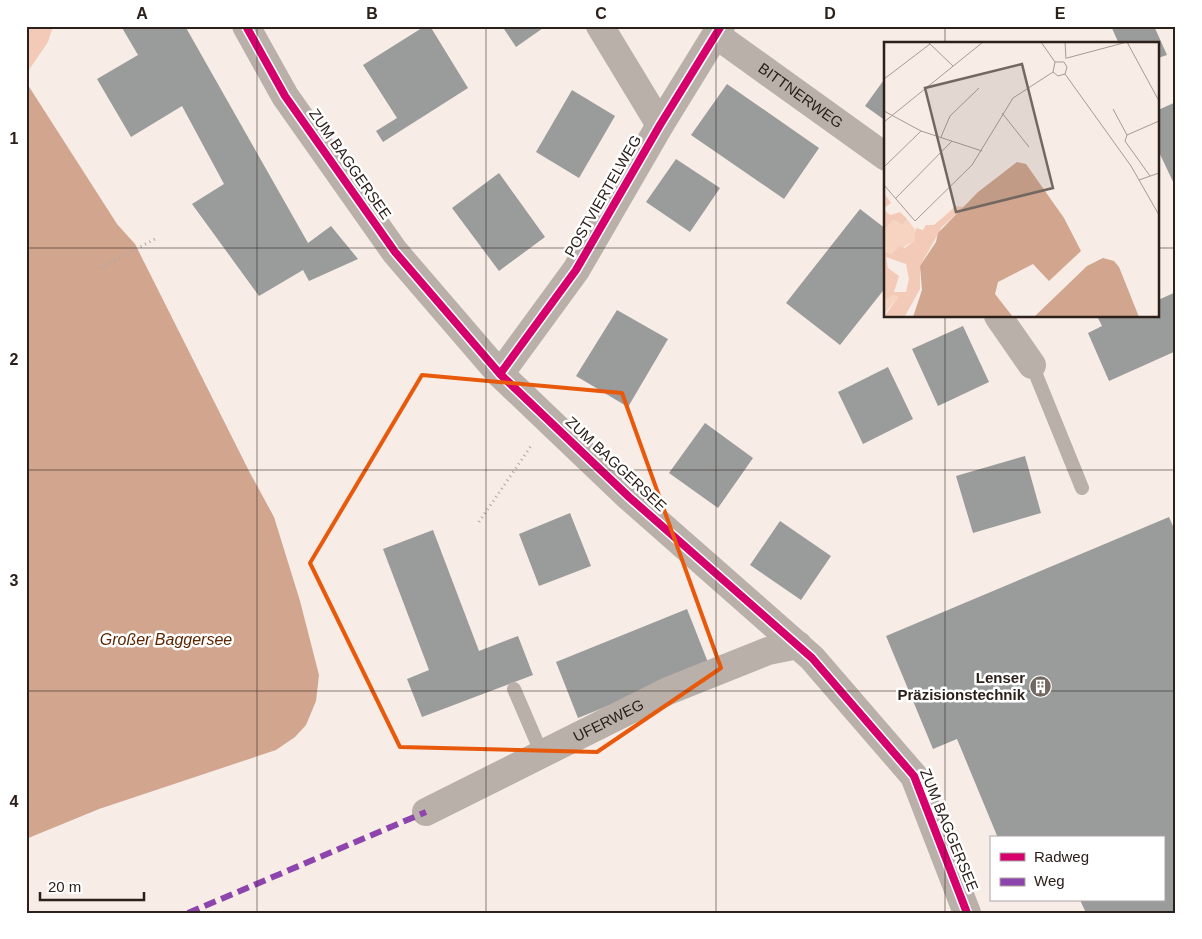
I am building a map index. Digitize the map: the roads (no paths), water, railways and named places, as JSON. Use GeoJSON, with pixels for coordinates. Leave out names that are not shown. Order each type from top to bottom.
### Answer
{"type":"FeatureCollection","features":[{"type":"Feature","properties":{"kind":"street","name":"ZUM BAGGERSEE"},"geometry":{"type":"LineString","coordinates":[[246,26],[285,96],[395,252],[500,374],[629,497],[812,658],[914,776],[967,913]]}},
{"type":"Feature","properties":{"kind":"street"},"geometry":{"type":"LineString","coordinates":[[600,26],[660,124]]}},
{"type":"Feature","properties":{"kind":"street","name":"POSTVIERTELWEG"},"geometry":{"type":"LineString","coordinates":[[500,374],[576,270],[660,124],[718,31]]}},
{"type":"Feature","properties":{"kind":"street","name":"BITTNERWEG"},"geometry":{"type":"LineString","coordinates":[[718,31],[884,156]]}},
{"type":"Feature","properties":{"kind":"street"},"geometry":{"type":"LineString","coordinates":[[999,318],[1032,365]]}},
{"type":"Feature","properties":{"kind":"street","name":"UFERWEG"},"geometry":{"type":"LineString","coordinates":[[426,812],[668,691],[768,652],[798,645]]}},
{"type":"Feature","properties":{"kind":"lane"},"geometry":{"type":"LineString","coordinates":[[1032,365],[1082,488]]}},
{"type":"Feature","properties":{"kind":"lane"},"geometry":{"type":"LineString","coordinates":[[514,689],[542,754]]}},
{"type":"Feature","properties":{"kind":"water","name":"Großer Baggersee"},"geometry":{"type":"Polygon","coordinates":[[[26,82],[117,224],[135,244],[274,517],[300,601],[319,675],[316,701],[306,725],[295,737],[276,750],[99,809],[26,839],[26,82]]]}},
{"type":"Feature","properties":{"kind":"place","name":"Lenser Präzisionstechnik"},"geometry":{"type":"Point","coordinates":[1041,687]}}]}
